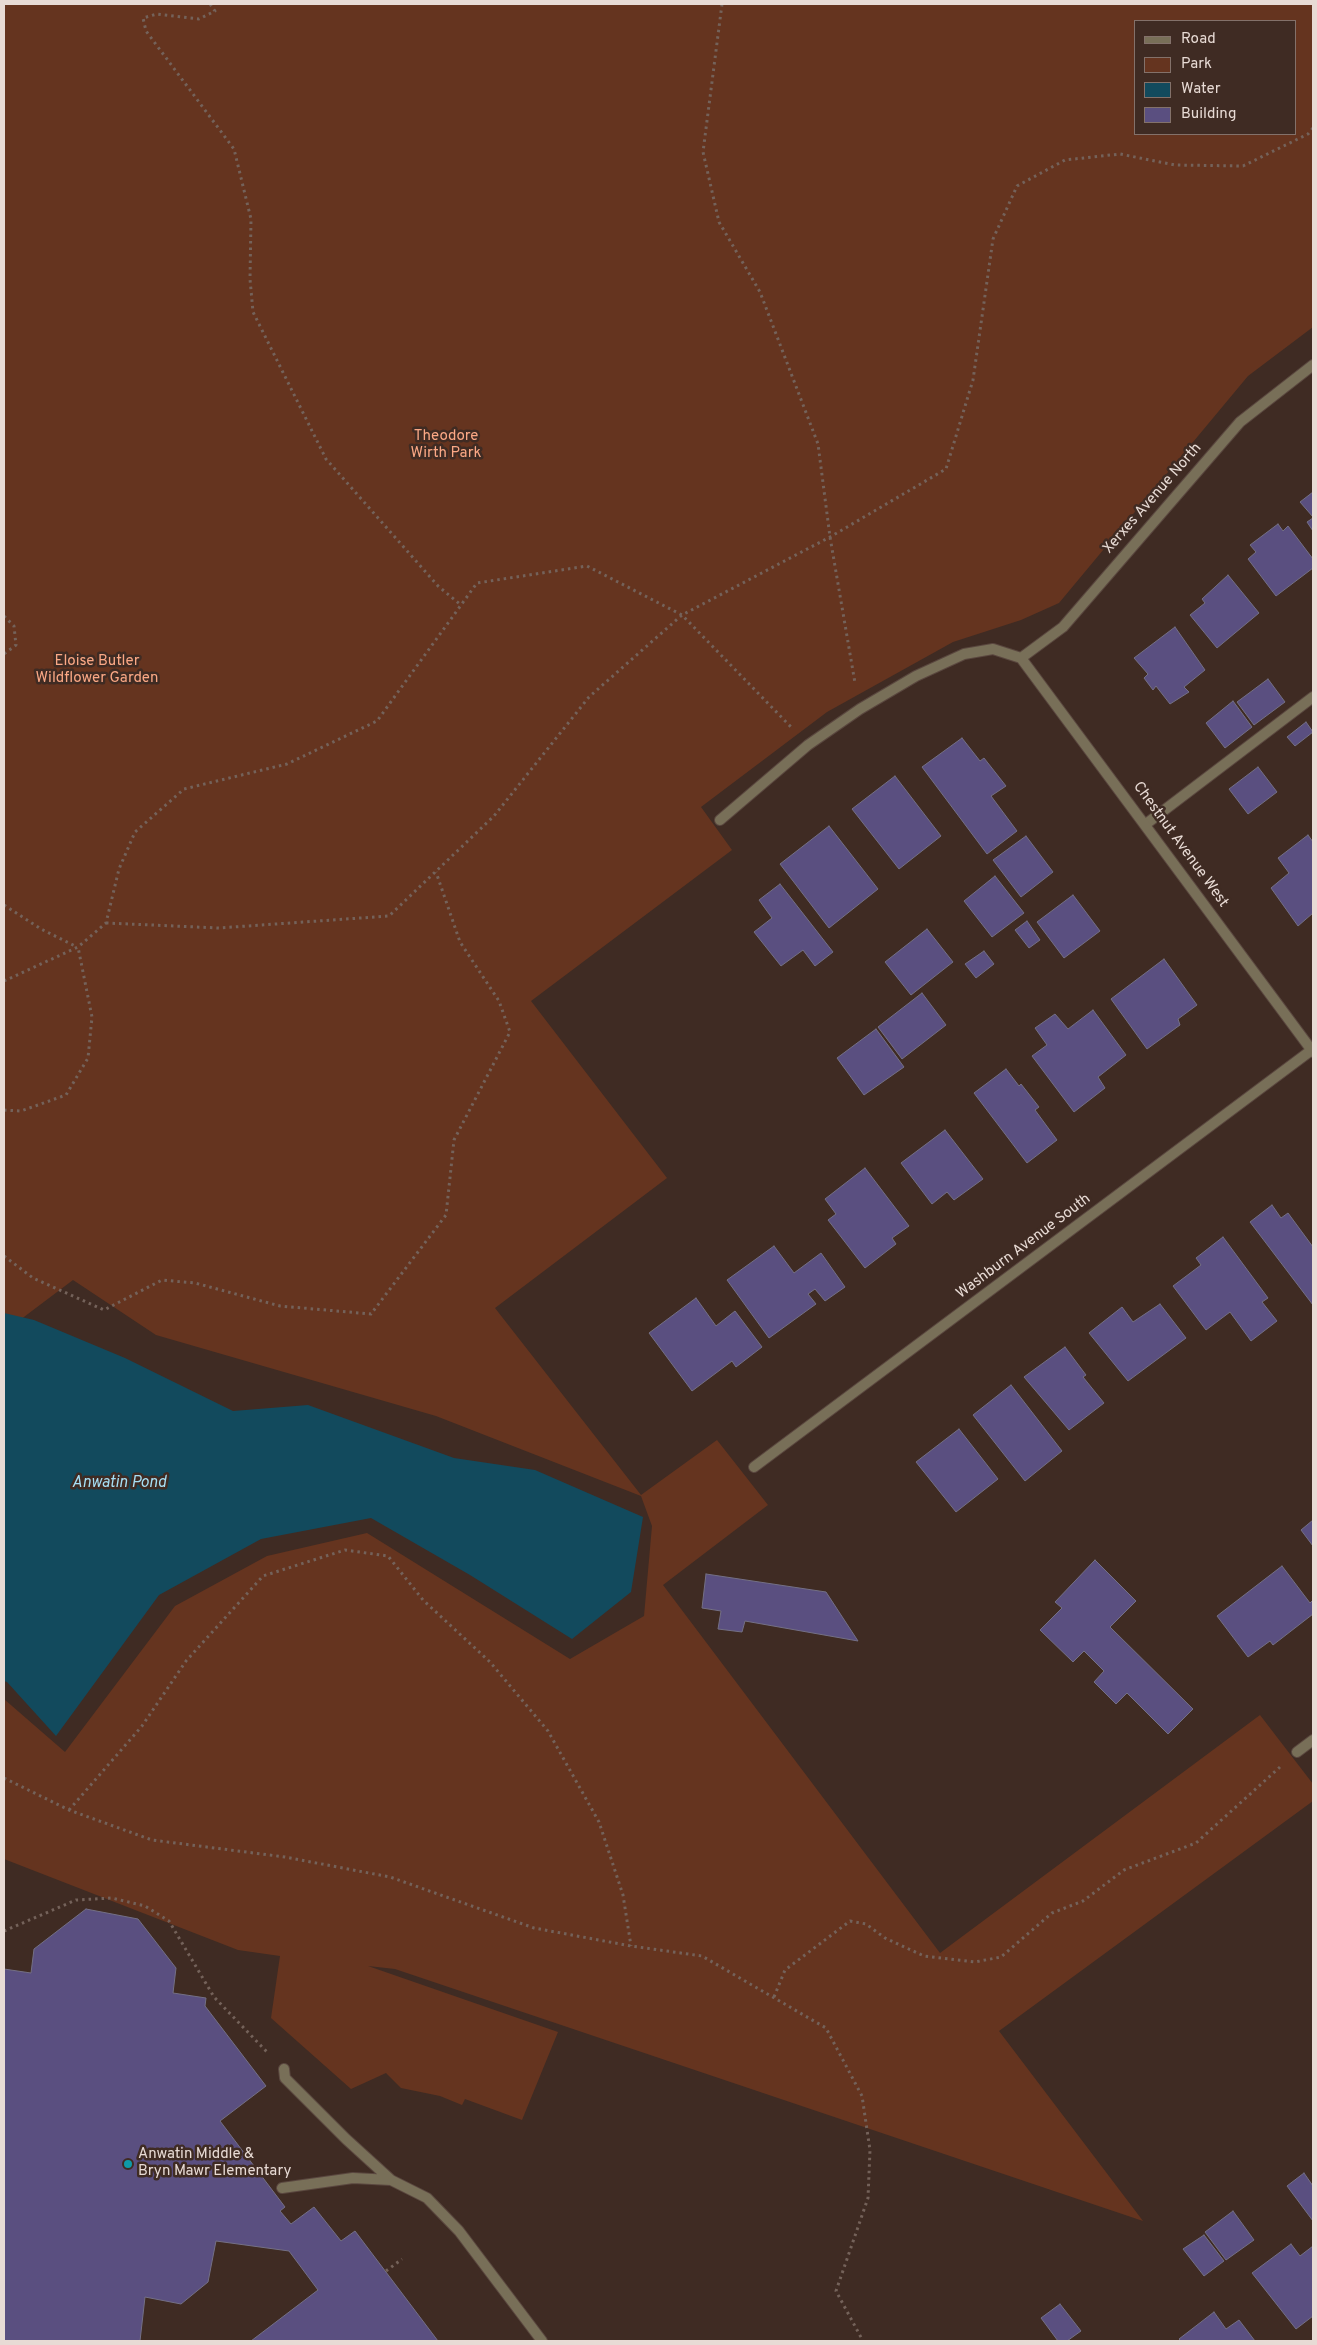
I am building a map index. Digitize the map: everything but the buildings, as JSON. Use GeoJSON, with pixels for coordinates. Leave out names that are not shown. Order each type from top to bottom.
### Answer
{"type":"FeatureCollection","features":[{"type":"Feature","properties":{"kind":"street","name":"Xerxes Avenue North"},"geometry":{"type":"LineString","coordinates":[[1021,658],[1063,627],[1240,422],[1313,365]]}},
{"type":"Feature","properties":{"kind":"street"},"geometry":{"type":"LineString","coordinates":[[720,820],[808,745],[860,709],[916,676],[964,654],[993,649],[1021,658]]}},
{"type":"Feature","properties":{"kind":"street","name":"Chestnut Avenue West"},"geometry":{"type":"LineString","coordinates":[[1021,658],[1313,1050]]}},
{"type":"Feature","properties":{"kind":"street"},"geometry":{"type":"LineString","coordinates":[[1146,824],[1313,697]]}},
{"type":"Feature","properties":{"kind":"street","name":"Washburn Avenue South"},"geometry":{"type":"LineString","coordinates":[[754,1467],[1313,1050]]}},
{"type":"Feature","properties":{"kind":"street"},"geometry":{"type":"LineString","coordinates":[[1297,1752],[1313,1740]]}},
{"type":"Feature","properties":{"kind":"street"},"geometry":{"type":"LineString","coordinates":[[284,2069],[285,2078],[346,2139],[391,2180],[427,2198],[459,2231],[542,2341]]}},
{"type":"Feature","properties":{"kind":"street"},"geometry":{"type":"LineString","coordinates":[[282,2188],[353,2178],[391,2180]]}},
{"type":"Feature","properties":{"kind":"path"},"geometry":{"type":"LineString","coordinates":[[210,4],[215,11],[198,19],[158,14],[143,18],[146,30],[234,149],[251,219],[250,279],[253,312],[326,459],[438,586],[461,605]]}},
{"type":"Feature","properties":{"kind":"path"},"geometry":{"type":"LineString","coordinates":[[722,4],[703,152],[719,222],[760,292],[818,444],[830,537],[860,709]]}},
{"type":"Feature","properties":{"kind":"path"},"geometry":{"type":"LineString","coordinates":[[106,923],[219,928],[389,916],[494,816],[588,697],[682,615],[830,537],[946,469],[973,380],[993,239],[1017,186],[1065,160],[1120,154],[1175,165],[1244,166],[1308,134],[1313,128]]}},
{"type":"Feature","properties":{"kind":"path"},"geometry":{"type":"LineString","coordinates":[[4,981],[78,947],[106,923],[119,869],[135,832],[184,790],[287,764],[377,721],[477,583],[587,566],[682,615],[808,745]]}},
{"type":"Feature","properties":{"kind":"path"},"geometry":{"type":"LineString","coordinates":[[4,616],[14,626],[16,645],[4,654]]}},
{"type":"Feature","properties":{"kind":"path"},"geometry":{"type":"LineString","coordinates":[[4,1256],[33,1278],[104,1310],[162,1280],[195,1283],[280,1306],[371,1314],[446,1215],[454,1140],[510,1032],[499,1001],[460,942],[436,872]]}},
{"type":"Feature","properties":{"kind":"path"},"geometry":{"type":"LineString","coordinates":[[4,906],[41,929],[78,947]]}},
{"type":"Feature","properties":{"kind":"path"},"geometry":{"type":"LineString","coordinates":[[4,1110],[21,1111],[66,1095],[88,1058],[92,1017],[78,947]]}},
{"type":"Feature","properties":{"kind":"path"},"geometry":{"type":"LineString","coordinates":[[70,1810],[142,1726],[186,1661],[263,1576],[345,1550],[388,1556],[423,1600],[490,1662],[548,1730],[599,1822],[623,1895],[631,1946]]}},
{"type":"Feature","properties":{"kind":"path"},"geometry":{"type":"LineString","coordinates":[[774,1997],[785,1970],[850,1921],[866,1924],[885,1938],[924,1956],[975,1962],[1001,1957],[1052,1913],[1083,1901],[1124,1870],[1196,1843],[1297,1752]]}},
{"type":"Feature","properties":{"kind":"path"},"geometry":{"type":"LineString","coordinates":[[4,1778],[70,1810],[152,1840],[285,1857],[390,1877],[534,1928],[631,1946],[702,1956],[747,1984],[774,1997],[826,2028],[862,2096],[870,2150],[868,2198],[836,2291],[863,2341]]}},
{"type":"Feature","properties":{"kind":"path"},"geometry":{"type":"LineString","coordinates":[[4,1931],[76,1900],[112,1898],[145,1906],[169,1921],[214,1997],[284,2069]]}},
{"type":"Feature","properties":{"kind":"path"},"geometry":{"type":"LineString","coordinates":[[386,2271],[402,2259]]}},
{"type":"Feature","properties":{"kind":"green space","name":"Theodore Wirth Park"},"geometry":{"type":"Polygon","coordinates":[[[4,4],[1313,4],[1313,327],[1248,376],[1059,603],[1021,620],[953,642],[827,712],[701,807],[732,850],[531,1001],[667,1178],[495,1308],[641,1495],[717,1440],[768,1505],[663,1585],[940,1953],[1260,1715],[1313,1784],[1313,1801],[999,2031],[1143,2221],[395,1969],[368,1966],[558,2032],[522,2120],[465,2099],[462,2105],[440,2096],[401,2088],[386,2073],[351,2089],[271,2018],[280,1956],[238,1950],[4,1859],[4,1699],[65,1752],[175,1606],[267,1556],[367,1533],[570,1659],[644,1616],[652,1526],[641,1496],[436,1416],[156,1335],[73,1280],[4,1332],[4,4]]]}},
{"type":"Feature","properties":{"kind":"water","name":"Anwatin Pond"},"geometry":{"type":"Polygon","coordinates":[[[4,1313],[34,1320],[125,1358],[233,1411],[308,1405],[454,1458],[535,1470],[643,1517],[631,1592],[572,1639],[470,1575],[371,1518],[261,1539],[159,1595],[56,1736],[4,1681],[4,1313]]]}},
{"type":"Feature","properties":{"kind":"place","name":"Anwatin Middle & Bryn Mawr Elementary"},"geometry":{"type":"Point","coordinates":[128,2164]}},
{"type":"Feature","properties":{"kind":"park label","name":"Eloise Butler Wildflower Garden"},"geometry":{"type":"Point","coordinates":[97,670]}}]}
